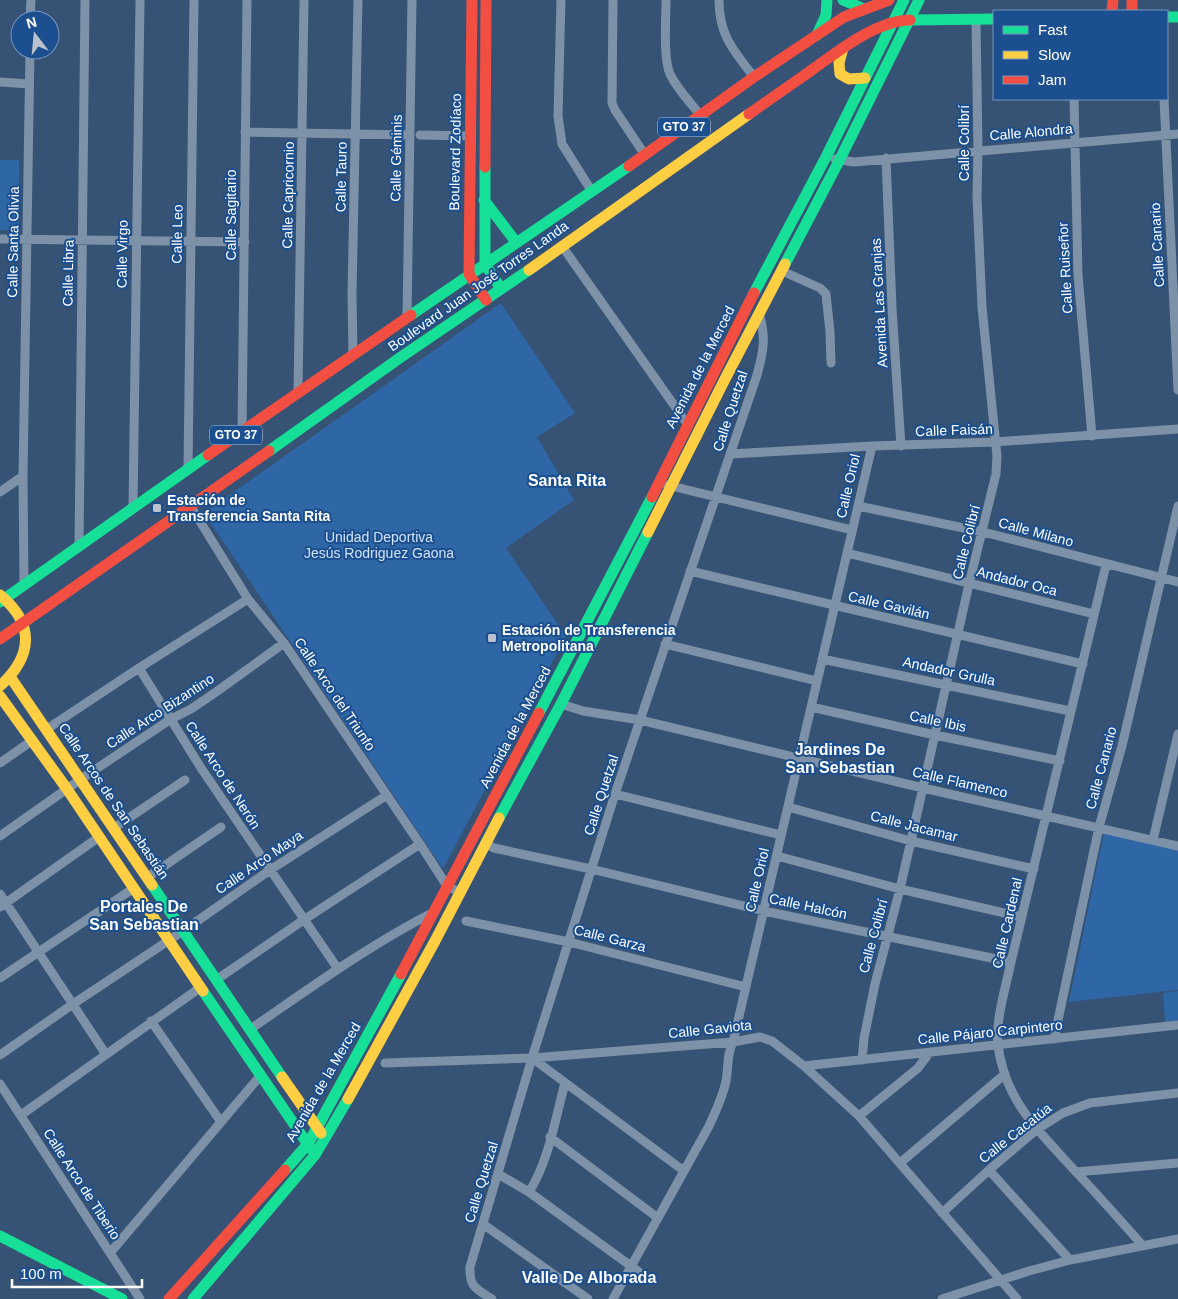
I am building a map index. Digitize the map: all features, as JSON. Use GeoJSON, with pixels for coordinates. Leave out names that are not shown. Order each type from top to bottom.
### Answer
{"type":"FeatureCollection","features":[{"type":"Feature","properties":{"kind":"street","name":"Calle Libra"},"geometry":{"type":"LineString","coordinates":[[79,546],[85,0]]}},
{"type":"Feature","properties":{"kind":"street","name":"Calle Virgo"},"geometry":{"type":"LineString","coordinates":[[133,509],[140,0]]}},
{"type":"Feature","properties":{"kind":"street","name":"Calle Leo"},"geometry":{"type":"LineString","coordinates":[[188,469],[194,0]]}},
{"type":"Feature","properties":{"kind":"street","name":"Calle Sagitario"},"geometry":{"type":"LineString","coordinates":[[242,430],[247,0]]}},
{"type":"Feature","properties":{"kind":"street","name":"Calle Capricornio"},"geometry":{"type":"LineString","coordinates":[[298,392],[304,0]]}},
{"type":"Feature","properties":{"kind":"street","name":"Calle Tauro"},"geometry":{"type":"LineString","coordinates":[[353,354],[352,294],[358,0]]}},
{"type":"Feature","properties":{"kind":"street","name":"Calle Géminis"},"geometry":{"type":"LineString","coordinates":[[407,317],[415,135],[412,0]]}},
{"type":"Feature","properties":{"kind":"street","name":"Boulevard Zodíaco"},"geometry":{"type":"LineString","coordinates":[[469,274],[472,0]]}},
{"type":"Feature","properties":{"kind":"street","name":"Boulevard Zodíaco"},"geometry":{"type":"LineString","coordinates":[[485,264],[486,0]]}},
{"type":"Feature","properties":{"kind":"street"},"geometry":{"type":"LineString","coordinates":[[560,0],[558,116],[560,132],[566,150],[591,190]]}},
{"type":"Feature","properties":{"kind":"street"},"geometry":{"type":"LineString","coordinates":[[613,0],[612,103],[645,155]]}},
{"type":"Feature","properties":{"kind":"street"},"geometry":{"type":"LineString","coordinates":[[666,0],[669,72],[675,84],[700,115]]}},
{"type":"Feature","properties":{"kind":"street"},"geometry":{"type":"LineString","coordinates":[[719,0],[721,26],[731,48],[754,77]]}},
{"type":"Feature","properties":{"kind":"street"},"geometry":{"type":"LineString","coordinates":[[817,35],[826,15],[827,0]]}},
{"type":"Feature","properties":{"kind":"street"},"geometry":{"type":"LineString","coordinates":[[843,0],[864,8]]}},
{"type":"Feature","properties":{"kind":"street","name":"Boulevard Juan José Torres Landa"},"geometry":{"type":"LineString","coordinates":[[2,599],[133,509],[242,430],[591,190],[645,155],[754,77],[844,18],[864,8],[889,0]]}},
{"type":"Feature","properties":{"kind":"street","name":"Avenida de la Merced"},"geometry":{"type":"LineString","coordinates":[[169,1299],[308,1144],[434,912],[660,482],[904,0]]}},
{"type":"Feature","properties":{"kind":"street","name":"Avenida de la Merced"},"geometry":{"type":"LineString","coordinates":[[193,1299],[315,1155],[325,1140],[461,893],[485,843],[561,704],[759,312],[840,161],[907,20],[919,0]]}},
{"type":"Feature","properties":{"kind":"street","name":"Boulevard Juan José Torres Landa"},"geometry":{"type":"LineString","coordinates":[[0,639],[191,507],[401,357],[486,300],[843,48],[870,32],[907,20],[993,19]]}},
{"type":"Feature","properties":{"kind":"street","name":"Calle Colibrí"},"geometry":{"type":"LineString","coordinates":[[862,1060],[864,1038],[873,993],[900,889],[969,584],[996,474],[997,456],[994,442],[982,307],[977,197],[976,20]]}},
{"type":"Feature","properties":{"kind":"street"},"geometry":{"type":"LineString","coordinates":[[843,48],[838,65],[842,76],[848,80],[865,78]]}},
{"type":"Feature","properties":{"kind":"street","name":"Calle Santa Olivia"},"geometry":{"type":"LineString","coordinates":[[24,585],[23,476],[30,60]]}},
{"type":"Feature","properties":{"kind":"street"},"geometry":{"type":"LineString","coordinates":[[0,82],[29,84]]}},
{"type":"Feature","properties":{"kind":"street","name":"Calle Ruiseñor"},"geometry":{"type":"LineString","coordinates":[[1074,100],[1078,276],[1092,436]]}},
{"type":"Feature","properties":{"kind":"street","name":"Calle Canario"},"geometry":{"type":"LineString","coordinates":[[1164,100],[1178,390]]}},
{"type":"Feature","properties":{"kind":"street"},"geometry":{"type":"LineString","coordinates":[[245,132],[470,136]]}},
{"type":"Feature","properties":{"kind":"street","name":"Calle Alondra"},"geometry":{"type":"LineString","coordinates":[[826,157],[854,162],[1178,134]]}},
{"type":"Feature","properties":{"kind":"street","name":"Avenida Las Granjas"},"geometry":{"type":"LineString","coordinates":[[886,158],[892,308],[901,446]]}},
{"type":"Feature","properties":{"kind":"street"},"geometry":{"type":"LineString","coordinates":[[484,200],[516,242]]}},
{"type":"Feature","properties":{"kind":"street"},"geometry":{"type":"LineString","coordinates":[[0,239],[245,242]]}},
{"type":"Feature","properties":{"kind":"street"},"geometry":{"type":"LineString","coordinates":[[562,246],[688,425]]}},
{"type":"Feature","properties":{"kind":"street"},"geometry":{"type":"LineString","coordinates":[[485,264],[501,289]]}},
{"type":"Feature","properties":{"kind":"street"},"geometry":{"type":"LineString","coordinates":[[782,271],[820,288],[826,294],[831,363]]}},
{"type":"Feature","properties":{"kind":"street"},"geometry":{"type":"LineString","coordinates":[[469,274],[486,300]]}},
{"type":"Feature","properties":{"kind":"street","name":"Calle Quetzal"},"geometry":{"type":"LineString","coordinates":[[492,1299],[475,1288],[470,1281],[470,1266],[614,794],[757,375],[764,346],[763,326],[759,312]]}},
{"type":"Feature","properties":{"kind":"street","name":"Calle Faisán"},"geometry":{"type":"LineString","coordinates":[[731,454],[872,446],[994,442],[1178,429]]}},
{"type":"Feature","properties":{"kind":"street","name":"Calle Oriol"},"geometry":{"type":"LineString","coordinates":[[613,1299],[709,1126],[720,1101],[726,1080],[728,1054],[734,1042],[872,446]]}},
{"type":"Feature","properties":{"kind":"street"},"geometry":{"type":"LineString","coordinates":[[0,492],[23,476]]}},
{"type":"Feature","properties":{"kind":"street"},"geometry":{"type":"LineString","coordinates":[[660,482],[852,530]]}},
{"type":"Feature","properties":{"kind":"street","name":"Calle Milano"},"geometry":{"type":"LineString","coordinates":[[858,506],[983,532],[1178,582]]}},
{"type":"Feature","properties":{"kind":"street","name":"Calle Canario"},"geometry":{"type":"LineString","coordinates":[[1054,1039],[1099,827],[1122,746],[1178,506]]}},
{"type":"Feature","properties":{"kind":"street","name":"Calle Arco del Triunfo"},"geometry":{"type":"LineString","coordinates":[[191,507],[248,599],[284,643],[447,886]]}},
{"type":"Feature","properties":{"kind":"street","name":"Andador Oca"},"geometry":{"type":"LineString","coordinates":[[847,553],[1094,614]]}},
{"type":"Feature","properties":{"kind":"street","name":"Calle Cardenal"},"geometry":{"type":"LineString","coordinates":[[1106,565],[1011,962],[1000,1018],[998,1045],[1005,1074],[1015,1100],[1036,1130],[1143,1246]]}},
{"type":"Feature","properties":{"kind":"street","name":"Calle Gavilán"},"geometry":{"type":"LineString","coordinates":[[690,571],[1082,664]]}},
{"type":"Feature","properties":{"kind":"street"},"geometry":{"type":"LineString","coordinates":[[0,686],[11,678],[20,666],[25,638],[23,624],[13,607],[2,599]]}},
{"type":"Feature","properties":{"kind":"street"},"geometry":{"type":"LineString","coordinates":[[47,729],[248,599]]}},
{"type":"Feature","properties":{"kind":"street","name":"Calle Arco Bizantino"},"geometry":{"type":"LineString","coordinates":[[0,836],[170,719],[191,709],[284,643]]}},
{"type":"Feature","properties":{"kind":"street"},"geometry":{"type":"LineString","coordinates":[[665,644],[817,681]]}},
{"type":"Feature","properties":{"kind":"street","name":"Andador Grulla"},"geometry":{"type":"LineString","coordinates":[[822,659],[1070,712]]}},
{"type":"Feature","properties":{"kind":"street","name":"Calle Arco de Nerón"},"geometry":{"type":"LineString","coordinates":[[139,668],[201,768],[338,969]]}},
{"type":"Feature","properties":{"kind":"street","name":"Calle Arcos de San Sebastián"},"geometry":{"type":"LineString","coordinates":[[11,678],[325,1140]]}},
{"type":"Feature","properties":{"kind":"street"},"geometry":{"type":"LineString","coordinates":[[0,696],[33,740],[315,1155]]}},
{"type":"Feature","properties":{"kind":"street","name":"Calle Flamenco"},"geometry":{"type":"LineString","coordinates":[[561,704],[582,711],[640,720],[923,788],[1178,846]]}},
{"type":"Feature","properties":{"kind":"street","name":"Calle Ibis"},"geometry":{"type":"LineString","coordinates":[[811,707],[1060,761]]}},
{"type":"Feature","properties":{"kind":"street"},"geometry":{"type":"LineString","coordinates":[[1153,840],[1178,734]]}},
{"type":"Feature","properties":{"kind":"street"},"geometry":{"type":"LineString","coordinates":[[0,763],[33,740]]}},
{"type":"Feature","properties":{"kind":"street"},"geometry":{"type":"LineString","coordinates":[[114,828],[184,780]]}},
{"type":"Feature","properties":{"kind":"street"},"geometry":{"type":"LineString","coordinates":[[614,794],[781,835]]}},
{"type":"Feature","properties":{"kind":"street","name":"Calle Arco Maya"},"geometry":{"type":"LineString","coordinates":[[0,1055],[270,870],[387,795]]}},
{"type":"Feature","properties":{"kind":"street","name":"Calle Jacamar"},"geometry":{"type":"LineString","coordinates":[[788,808],[1034,869]]}},
{"type":"Feature","properties":{"kind":"street"},"geometry":{"type":"LineString","coordinates":[[148,877],[221,827]]}},
{"type":"Feature","properties":{"kind":"street"},"geometry":{"type":"LineString","coordinates":[[3,905],[99,837]]}},
{"type":"Feature","properties":{"kind":"street","name":"Calle Halcón"},"geometry":{"type":"LineString","coordinates":[[485,843],[494,848],[591,868],[764,911],[1011,962]]}},
{"type":"Feature","properties":{"kind":"street"},"geometry":{"type":"LineString","coordinates":[[216,980],[420,844]]}},
{"type":"Feature","properties":{"kind":"street"},"geometry":{"type":"LineString","coordinates":[[777,856],[900,889],[1022,917]]}},
{"type":"Feature","properties":{"kind":"street"},"geometry":{"type":"LineString","coordinates":[[447,886],[461,893]]}},
{"type":"Feature","properties":{"kind":"street"},"geometry":{"type":"LineString","coordinates":[[0,978],[134,888]]}},
{"type":"Feature","properties":{"kind":"street"},"geometry":{"type":"LineString","coordinates":[[0,894],[3,905],[38,952],[106,1053]]}},
{"type":"Feature","properties":{"kind":"street"},"geometry":{"type":"LineString","coordinates":[[249,1030],[338,969],[413,922],[434,912]]}},
{"type":"Feature","properties":{"kind":"street","name":"Calle Garza"},"geometry":{"type":"LineString","coordinates":[[466,921],[569,942],[746,987]]}},
{"type":"Feature","properties":{"kind":"street"},"geometry":{"type":"LineString","coordinates":[[21,1115],[201,987]]}},
{"type":"Feature","properties":{"kind":"street"},"geometry":{"type":"LineString","coordinates":[[151,1021],[220,1122]]}},
{"type":"Feature","properties":{"kind":"street","name":"Calle Pájaro Carpintero"},"geometry":{"type":"LineString","coordinates":[[804,1066],[1178,1026]]}},
{"type":"Feature","properties":{"kind":"street","name":"Calle Gaviota"},"geometry":{"type":"LineString","coordinates":[[385,1063],[532,1058],[734,1042],[760,1037],[766,1038],[804,1066],[859,1116],[1017,1299]]}},
{"type":"Feature","properties":{"kind":"street"},"geometry":{"type":"LineString","coordinates":[[859,1116],[918,1068],[929,1052]]}},
{"type":"Feature","properties":{"kind":"street"},"geometry":{"type":"LineString","coordinates":[[532,1058],[684,1171]]}},
{"type":"Feature","properties":{"kind":"street"},"geometry":{"type":"LineString","coordinates":[[900,1163],[1005,1074]]}},
{"type":"Feature","properties":{"kind":"street"},"geometry":{"type":"LineString","coordinates":[[110,1253],[260,1076]]}},
{"type":"Feature","properties":{"kind":"street"},"geometry":{"type":"LineString","coordinates":[[529,1192],[542,1169],[565,1083]]}},
{"type":"Feature","properties":{"kind":"street","name":"Calle Arco de Tiberio"},"geometry":{"type":"LineString","coordinates":[[0,1084],[140,1299]]}},
{"type":"Feature","properties":{"kind":"street","name":"Calle Cacatúa"},"geometry":{"type":"LineString","coordinates":[[942,1213],[1036,1130],[1063,1113],[1090,1103],[1178,1093]]}},
{"type":"Feature","properties":{"kind":"street"},"geometry":{"type":"LineString","coordinates":[[550,1137],[658,1218]]}},
{"type":"Feature","properties":{"kind":"street"},"geometry":{"type":"LineString","coordinates":[[1076,1172],[1178,1163]]}},
{"type":"Feature","properties":{"kind":"street"},"geometry":{"type":"LineString","coordinates":[[989,1170],[1070,1260]]}},
{"type":"Feature","properties":{"kind":"street"},"geometry":{"type":"LineString","coordinates":[[498,1174],[529,1192],[646,1277]]}},
{"type":"Feature","properties":{"kind":"street"},"geometry":{"type":"LineString","coordinates":[[483,1224],[588,1299]]}},
{"type":"Feature","properties":{"kind":"street"},"geometry":{"type":"LineString","coordinates":[[0,1236],[122,1299]]}},
{"type":"Feature","properties":{"kind":"street"},"geometry":{"type":"LineString","coordinates":[[942,1299],[1070,1260],[1178,1239]]}},
{"type":"Feature","properties":{"kind":"green space"},"geometry":{"type":"Polygon","coordinates":[[[0,160],[19,160],[19,231],[0,230],[0,160]]]}},
{"type":"Feature","properties":{"kind":"green space","name":"Unidad Deportiva Jesús Rodriguez Gaona"},"geometry":{"type":"Polygon","coordinates":[[[501,303],[575,413],[537,437],[574,500],[506,548],[566,636],[443,869],[204,513],[501,303]]]}},
{"type":"Feature","properties":{"kind":"green space"},"geometry":{"type":"Polygon","coordinates":[[[1104,832],[1178,850],[1178,990],[1069,1002],[1104,832]]]}},
{"type":"Feature","properties":{"kind":"green space"},"geometry":{"type":"Polygon","coordinates":[[[1178,991],[1178,1020],[1165,1022],[1163,993],[1178,991]]]}},
{"type":"Feature","properties":{"kind":"traffic: fast"},"geometry":{"type":"LineString","coordinates":[[817,35],[826,15],[827,0]]}},
{"type":"Feature","properties":{"kind":"traffic: fast"},"geometry":{"type":"LineString","coordinates":[[843,0],[864,9]]}},
{"type":"Feature","properties":{"kind":"traffic: fast"},"geometry":{"type":"LineString","coordinates":[[754,293],[826,157],[904,0]]}},
{"type":"Feature","properties":{"kind":"traffic: fast"},"geometry":{"type":"LineString","coordinates":[[785,264],[839,161],[919,0]]}},
{"type":"Feature","properties":{"kind":"traffic: fast"},"geometry":{"type":"LineString","coordinates":[[1168,17],[1178,17]]}},
{"type":"Feature","properties":{"kind":"traffic: fast"},"geometry":{"type":"LineString","coordinates":[[910,20],[993,19]]}},
{"type":"Feature","properties":{"kind":"traffic: fast"},"geometry":{"type":"LineString","coordinates":[[411,315],[629,166]]}},
{"type":"Feature","properties":{"kind":"traffic: fast"},"geometry":{"type":"LineString","coordinates":[[485,167],[485,264],[501,289]]}},
{"type":"Feature","properties":{"kind":"traffic: fast"},"geometry":{"type":"LineString","coordinates":[[484,200],[516,242]]}},
{"type":"Feature","properties":{"kind":"traffic: fast"},"geometry":{"type":"LineString","coordinates":[[269,451],[401,357],[529,270]]}},
{"type":"Feature","properties":{"kind":"traffic: fast"},"geometry":{"type":"LineString","coordinates":[[0,602],[208,455]]}},
{"type":"Feature","properties":{"kind":"traffic: fast"},"geometry":{"type":"LineString","coordinates":[[539,713],[652,497]]}},
{"type":"Feature","properties":{"kind":"traffic: fast"},"geometry":{"type":"LineString","coordinates":[[499,818],[561,704],[648,532]]}},
{"type":"Feature","properties":{"kind":"traffic: fast"},"geometry":{"type":"LineString","coordinates":[[152,885],[282,1077]]}},
{"type":"Feature","properties":{"kind":"traffic: fast"},"geometry":{"type":"LineString","coordinates":[[285,1170],[308,1144],[401,974]]}},
{"type":"Feature","properties":{"kind":"traffic: fast"},"geometry":{"type":"LineString","coordinates":[[203,991],[311,1149]]}},
{"type":"Feature","properties":{"kind":"traffic: fast"},"geometry":{"type":"LineString","coordinates":[[193,1299],[315,1155],[348,1099]]}},
{"type":"Feature","properties":{"kind":"traffic: fast"},"geometry":{"type":"LineString","coordinates":[[0,1236],[122,1299]]}},
{"type":"Feature","properties":{"kind":"traffic: slow"},"geometry":{"type":"LineString","coordinates":[[843,48],[839,63],[840,74],[849,79],[865,78]]}},
{"type":"Feature","properties":{"kind":"traffic: slow"},"geometry":{"type":"LineString","coordinates":[[529,270],[749,114]]}},
{"type":"Feature","properties":{"kind":"traffic: slow"},"geometry":{"type":"LineString","coordinates":[[648,532],[785,264]]}},
{"type":"Feature","properties":{"kind":"traffic: slow"},"geometry":{"type":"LineString","coordinates":[[0,595],[19,617],[26,640],[24,652],[19,663],[0,686]]}},
{"type":"Feature","properties":{"kind":"traffic: slow"},"geometry":{"type":"LineString","coordinates":[[11,678],[152,885]]}},
{"type":"Feature","properties":{"kind":"traffic: slow"},"geometry":{"type":"LineString","coordinates":[[0,696],[67,789],[203,991]]}},
{"type":"Feature","properties":{"kind":"traffic: slow"},"geometry":{"type":"LineString","coordinates":[[348,1099],[435,941],[499,818]]}},
{"type":"Feature","properties":{"kind":"traffic: slow"},"geometry":{"type":"LineString","coordinates":[[282,1077],[321,1133]]}},
{"type":"Feature","properties":{"kind":"traffic: jam"},"geometry":{"type":"LineString","coordinates":[[472,0],[469,274],[486,300]]}},
{"type":"Feature","properties":{"kind":"traffic: jam"},"geometry":{"type":"LineString","coordinates":[[485,167],[486,0]]}},
{"type":"Feature","properties":{"kind":"traffic: jam"},"geometry":{"type":"LineString","coordinates":[[629,166],[754,77],[844,17],[889,0]]}},
{"type":"Feature","properties":{"kind":"traffic: jam"},"geometry":{"type":"LineString","coordinates":[[1112,10],[1113,0]]}},
{"type":"Feature","properties":{"kind":"traffic: jam"},"geometry":{"type":"LineString","coordinates":[[1132,0],[1132,10]]}},
{"type":"Feature","properties":{"kind":"traffic: jam"},"geometry":{"type":"LineString","coordinates":[[749,114],[857,39],[883,26],[910,20]]}},
{"type":"Feature","properties":{"kind":"traffic: jam"},"geometry":{"type":"LineString","coordinates":[[652,497],[754,293]]}},
{"type":"Feature","properties":{"kind":"traffic: jam"},"geometry":{"type":"LineString","coordinates":[[208,455],[411,315]]}},
{"type":"Feature","properties":{"kind":"traffic: jam"},"geometry":{"type":"LineString","coordinates":[[0,639],[269,451]]}},
{"type":"Feature","properties":{"kind":"traffic: jam"},"geometry":{"type":"LineString","coordinates":[[401,974],[539,713]]}},
{"type":"Feature","properties":{"kind":"traffic: jam"},"geometry":{"type":"LineString","coordinates":[[169,1299],[285,1170]]}},
{"type":"Feature","properties":{"kind":"place","name":"Estación de Transferencia Santa Rita"},"geometry":{"type":"Point","coordinates":[157,508]}},
{"type":"Feature","properties":{"kind":"place","name":"Estación de Transferencia Metropolitana"},"geometry":{"type":"Point","coordinates":[492,638]}},
{"type":"Feature","properties":{"kind":"district","name":"Santa Rita"},"geometry":{"type":"Point","coordinates":[567,480]}},
{"type":"Feature","properties":{"kind":"district","name":"Jardines De San Sebastian"},"geometry":{"type":"Point","coordinates":[840,758]}},
{"type":"Feature","properties":{"kind":"district","name":"Portales De San Sebastian"},"geometry":{"type":"Point","coordinates":[144,915]}},
{"type":"Feature","properties":{"kind":"district","name":"Valle De Alborada"},"geometry":{"type":"Point","coordinates":[589,1277]}}]}
